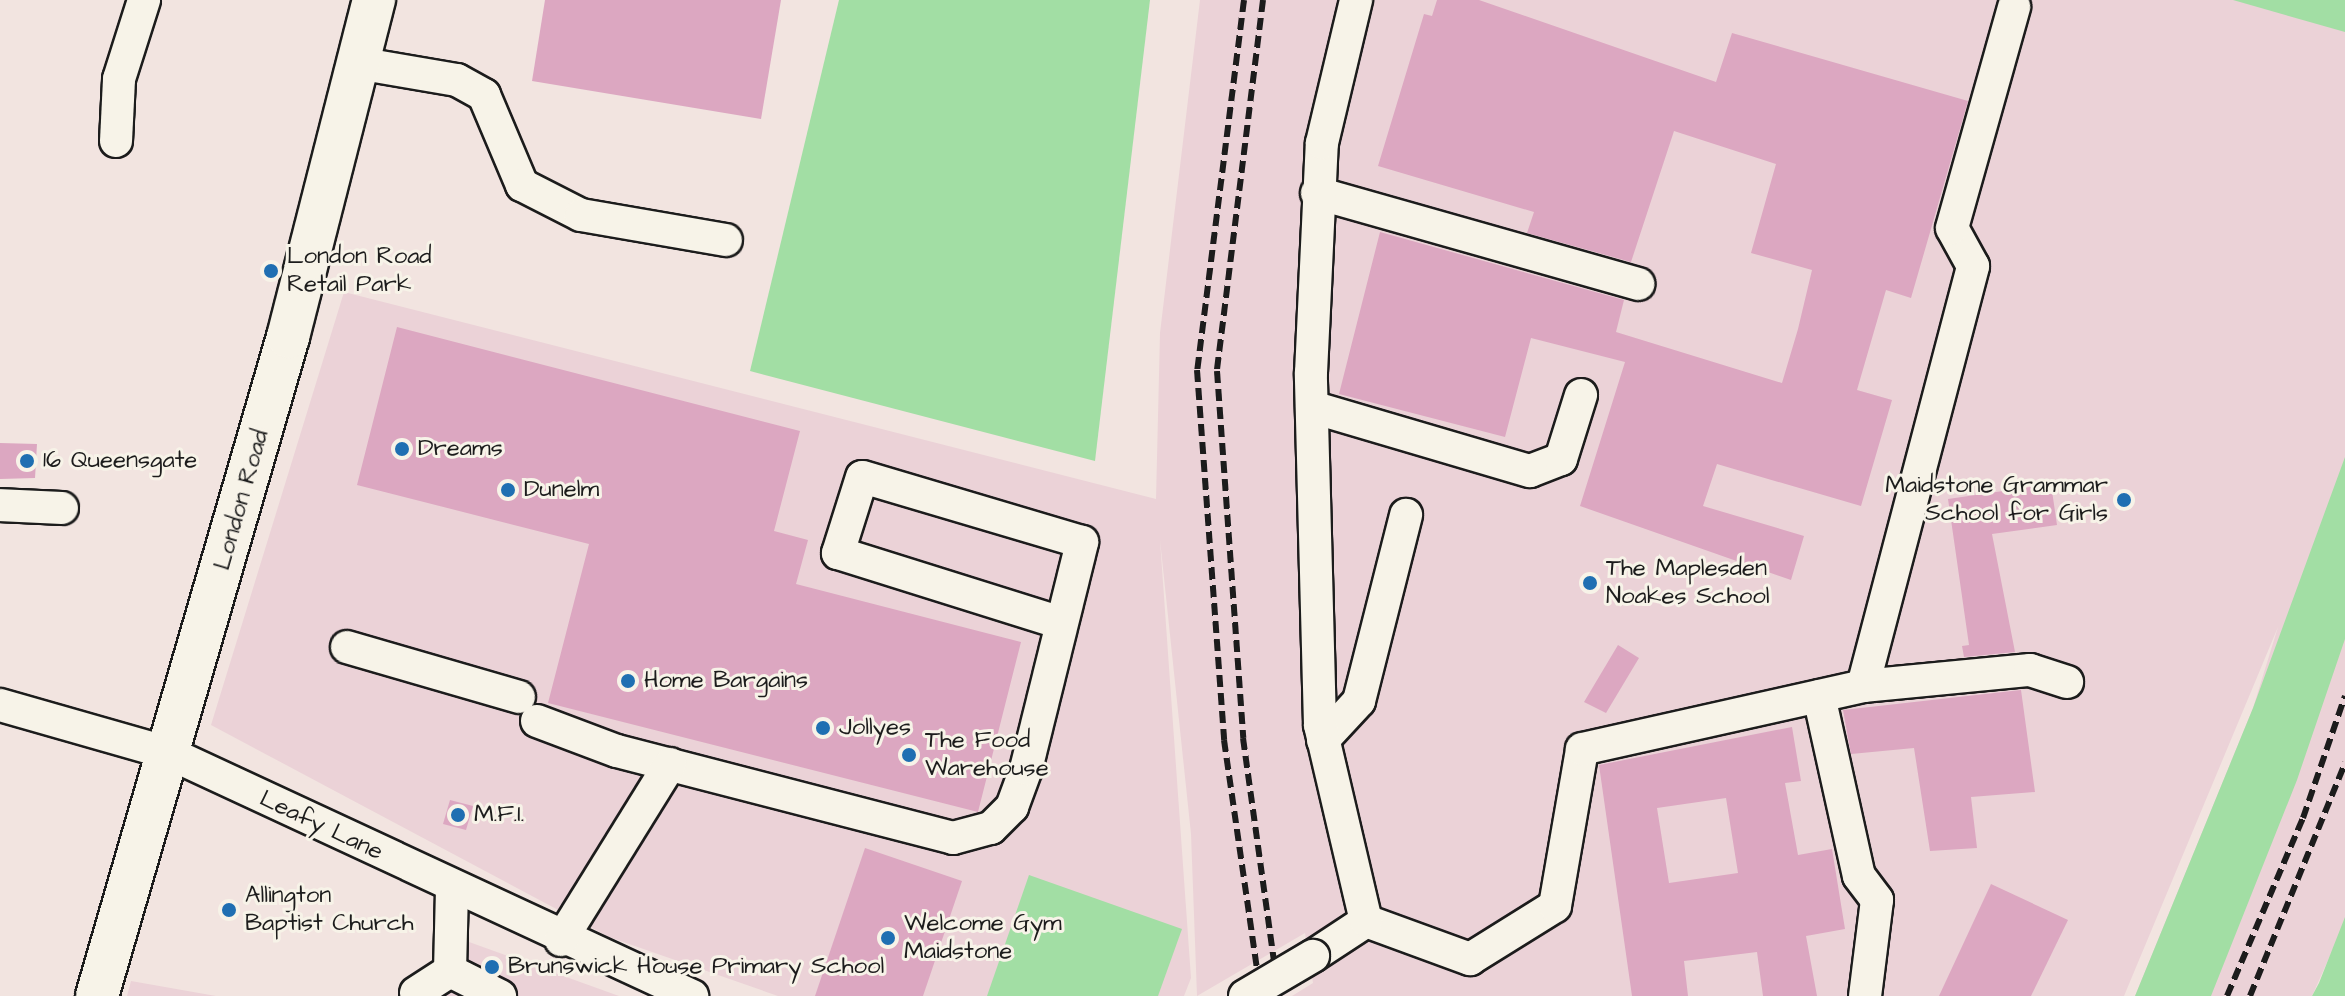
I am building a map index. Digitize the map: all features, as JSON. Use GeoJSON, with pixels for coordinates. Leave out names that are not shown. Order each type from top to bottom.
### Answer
{"type":"FeatureCollection","features":[{"type":"Feature","properties":{"kind":"main road","name":"London Road"},"geometry":{"type":"LineString","coordinates":[[97,996],[169,753],[363,64],[374,0]]}},
{"type":"Feature","properties":{"kind":"street"},"geometry":{"type":"LineString","coordinates":[[116,141],[119,79],[144,0]]}},
{"type":"Feature","properties":{"kind":"street"},"geometry":{"type":"LineString","coordinates":[[1356,0],[1317,193],[1312,407],[1323,740],[1366,921]]}},
{"type":"Feature","properties":{"kind":"street"},"geometry":{"type":"LineString","coordinates":[[1863,686],[1973,266],[1952,228],[2014,7]]}},
{"type":"Feature","properties":{"kind":"street"},"geometry":{"type":"LineString","coordinates":[[363,64],[457,80],[484,95],[522,185],[581,215],[726,240]]}},
{"type":"Feature","properties":{"kind":"street"},"geometry":{"type":"LineString","coordinates":[[1317,193],[1638,284]]}},
{"type":"Feature","properties":{"kind":"street"},"geometry":{"type":"LineString","coordinates":[[1312,407],[1530,471],[1561,459],[1581,395]]}},
{"type":"Feature","properties":{"kind":"street"},"geometry":{"type":"LineString","coordinates":[[347,647],[528,709],[670,764],[953,838],[991,828],[1012,807],[1026,769],[1082,542],[862,477],[838,553],[1061,623]]}},
{"type":"Feature","properties":{"kind":"street"},"geometry":{"type":"LineString","coordinates":[[0,505],[62,508]]}},
{"type":"Feature","properties":{"kind":"street"},"geometry":{"type":"LineString","coordinates":[[1323,740],[1359,701],[1406,515]]}},
{"type":"Feature","properties":{"kind":"street"},"geometry":{"type":"LineString","coordinates":[[1366,921],[1470,959],[1555,906],[1582,749],[1863,686],[2030,670],[2067,682]]}},
{"type":"Feature","properties":{"kind":"street"},"geometry":{"type":"LineString","coordinates":[[1819,696],[1859,876],[1877,900],[1865,996]]}},
{"type":"Feature","properties":{"kind":"street","name":"Leafy Lane"},"geometry":{"type":"LineString","coordinates":[[0,705],[169,753],[561,940],[682,994]]}},
{"type":"Feature","properties":{"kind":"street"},"geometry":{"type":"LineString","coordinates":[[561,940],[670,764]]}},
{"type":"Feature","properties":{"kind":"street"},"geometry":{"type":"LineString","coordinates":[[450,971],[452,888]]}},
{"type":"Feature","properties":{"kind":"street"},"geometry":{"type":"LineString","coordinates":[[1245,996],[1366,921]]}},
{"type":"Feature","properties":{"kind":"street"},"geometry":{"type":"LineString","coordinates":[[416,993],[450,971]]}},
{"type":"Feature","properties":{"kind":"street"},"geometry":{"type":"LineString","coordinates":[[450,971],[500,996]]}},
{"type":"Feature","properties":{"kind":"shaded area"},"geometry":{"type":"Polygon","coordinates":[[[1200,0],[2345,0],[2345,922],[2312,996],[2135,996],[2253,708],[2278,627],[2124,996],[1292,996],[1313,983],[1305,933],[1197,996],[1191,834],[1160,540],[1191,978],[1184,996],[778,996],[609,937],[211,725],[344,292],[1156,499],[1160,333],[1200,0]]]}},
{"type":"Feature","properties":{"kind":"shaded area","name":"Brunswick House Primary School"},"geometry":{"type":"Polygon","coordinates":[[[458,938],[619,996],[433,996],[458,938]]]}},
{"type":"Feature","properties":{"kind":"shaded area"},"geometry":{"type":"Polygon","coordinates":[[[131,981],[216,996],[127,996],[131,981]]]}},
{"type":"Feature","properties":{"kind":"green space"},"geometry":{"type":"Polygon","coordinates":[[[839,0],[1150,0],[1095,461],[750,371],[839,0]]]}},
{"type":"Feature","properties":{"kind":"green space"},"geometry":{"type":"Polygon","coordinates":[[[2233,0],[2345,0],[2345,32],[2233,0]]]}},
{"type":"Feature","properties":{"kind":"green space"},"geometry":{"type":"Polygon","coordinates":[[[2345,457],[2345,639],[2297,780],[2211,996],[2135,996],[2253,708],[2345,457]]]}},
{"type":"Feature","properties":{"kind":"green space"},"geometry":{"type":"Polygon","coordinates":[[[1029,875],[1182,929],[1158,996],[987,996],[1029,875]]]}},
{"type":"Feature","properties":{"kind":"green space"},"geometry":{"type":"Polygon","coordinates":[[[2345,917],[2345,996],[2312,996],[2319,983],[2345,917]]]}},
{"type":"Feature","properties":{"kind":"building"},"geometry":{"type":"Polygon","coordinates":[[[545,0],[781,0],[761,119],[532,81],[545,0]]]}},
{"type":"Feature","properties":{"kind":"building"},"geometry":{"type":"Polygon","coordinates":[[[1437,0],[1479,0],[1716,82],[1732,33],[1968,101],[1911,298],[1886,290],[1857,390],[1892,400],[1861,506],[1717,464],[1703,506],[1804,536],[1791,580],[1580,506],[1625,362],[1531,338],[1505,437],[1339,394],[1380,232],[1624,300],[1616,332],[1782,383],[1798,329],[1812,270],[1751,253],[1776,164],[1674,131],[1631,262],[1527,233],[1534,212],[1378,166],[1424,14],[1432,16],[1437,0]]]}},
{"type":"Feature","properties":{"kind":"building"},"geometry":{"type":"Polygon","coordinates":[[[397,327],[800,431],[774,531],[808,540],[796,584],[1021,642],[978,812],[548,703],[589,544],[357,485],[397,327]]]}},
{"type":"Feature","properties":{"kind":"building"},"geometry":{"type":"Polygon","coordinates":[[[0,443],[37,444],[35,478],[0,479],[0,443]]]}},
{"type":"Feature","properties":{"kind":"building"},"geometry":{"type":"Polygon","coordinates":[[[2051,484],[2057,525],[1992,534],[2015,652],[1964,657],[1962,646],[1969,645],[1948,499],[2051,484]]]}},
{"type":"Feature","properties":{"kind":"building"},"geometry":{"type":"Polygon","coordinates":[[[1618,645],[1639,658],[1606,713],[1584,702],[1618,645]]]}},
{"type":"Feature","properties":{"kind":"building"},"geometry":{"type":"Polygon","coordinates":[[[2021,690],[2035,792],[1971,797],[1977,848],[1930,851],[1914,748],[1851,754],[1843,710],[2021,690]]]}},
{"type":"Feature","properties":{"kind":"building"},"geometry":{"type":"Polygon","coordinates":[[[1792,727],[1801,781],[1785,783],[1798,855],[1832,849],[1845,929],[1806,936],[1817,996],[1763,996],[1757,952],[1684,961],[1688,996],[1632,996],[1599,765],[1792,727]],[[1726,798],[1657,808],[1669,883],[1738,873],[1726,798]]]}},
{"type":"Feature","properties":{"kind":"building","name":"M.F.I."},"geometry":{"type":"Polygon","coordinates":[[[450,800],[473,806],[466,830],[443,824],[450,800]]]}},
{"type":"Feature","properties":{"kind":"building","name":"Welcome Gym Maidstone"},"geometry":{"type":"Polygon","coordinates":[[[865,848],[962,881],[923,996],[815,996],[865,848]]]}},
{"type":"Feature","properties":{"kind":"building"},"geometry":{"type":"Polygon","coordinates":[[[1991,884],[2068,920],[2031,996],[1939,996],[1991,884]]]}},
{"type":"Feature","properties":{"kind":"railway"},"geometry":{"type":"LineString","coordinates":[[1244,0],[1197,370],[1224,740],[1261,996]]}},
{"type":"Feature","properties":{"kind":"railway"},"geometry":{"type":"LineString","coordinates":[[1263,0],[1217,371],[1243,738],[1279,996]]}},
{"type":"Feature","properties":{"kind":"railway"},"geometry":{"type":"LineString","coordinates":[[2227,996],[2303,818],[2345,696]]}},
{"type":"Feature","properties":{"kind":"railway"},"geometry":{"type":"LineString","coordinates":[[2250,996],[2345,763]]}},
{"type":"Feature","properties":{"kind":"place","name":"London Road Retail Park"},"geometry":{"type":"Point","coordinates":[271,271]}},
{"type":"Feature","properties":{"kind":"place","name":"Dreams"},"geometry":{"type":"Point","coordinates":[402,449]}},
{"type":"Feature","properties":{"kind":"place","name":"16 Queensgate"},"geometry":{"type":"Point","coordinates":[27,461]}},
{"type":"Feature","properties":{"kind":"place","name":"Dunelm"},"geometry":{"type":"Point","coordinates":[508,490]}},
{"type":"Feature","properties":{"kind":"place","name":"Maidstone Grammar School for Girls"},"geometry":{"type":"Point","coordinates":[2124,500]}},
{"type":"Feature","properties":{"kind":"place","name":"The Maplesden Noakes School"},"geometry":{"type":"Point","coordinates":[1590,583]}},
{"type":"Feature","properties":{"kind":"place","name":"Home Bargains"},"geometry":{"type":"Point","coordinates":[628,681]}},
{"type":"Feature","properties":{"kind":"place","name":"Jollyes"},"geometry":{"type":"Point","coordinates":[823,728]}},
{"type":"Feature","properties":{"kind":"place","name":"The Food Warehouse"},"geometry":{"type":"Point","coordinates":[909,755]}},
{"type":"Feature","properties":{"kind":"place","name":"M.F.I."},"geometry":{"type":"Point","coordinates":[458,815]}},
{"type":"Feature","properties":{"kind":"place","name":"Allington Baptist Church"},"geometry":{"type":"Point","coordinates":[229,910]}},
{"type":"Feature","properties":{"kind":"place","name":"Welcome Gym Maidstone"},"geometry":{"type":"Point","coordinates":[888,938]}},
{"type":"Feature","properties":{"kind":"place","name":"Brunswick House Primary School"},"geometry":{"type":"Point","coordinates":[492,967]}}]}
